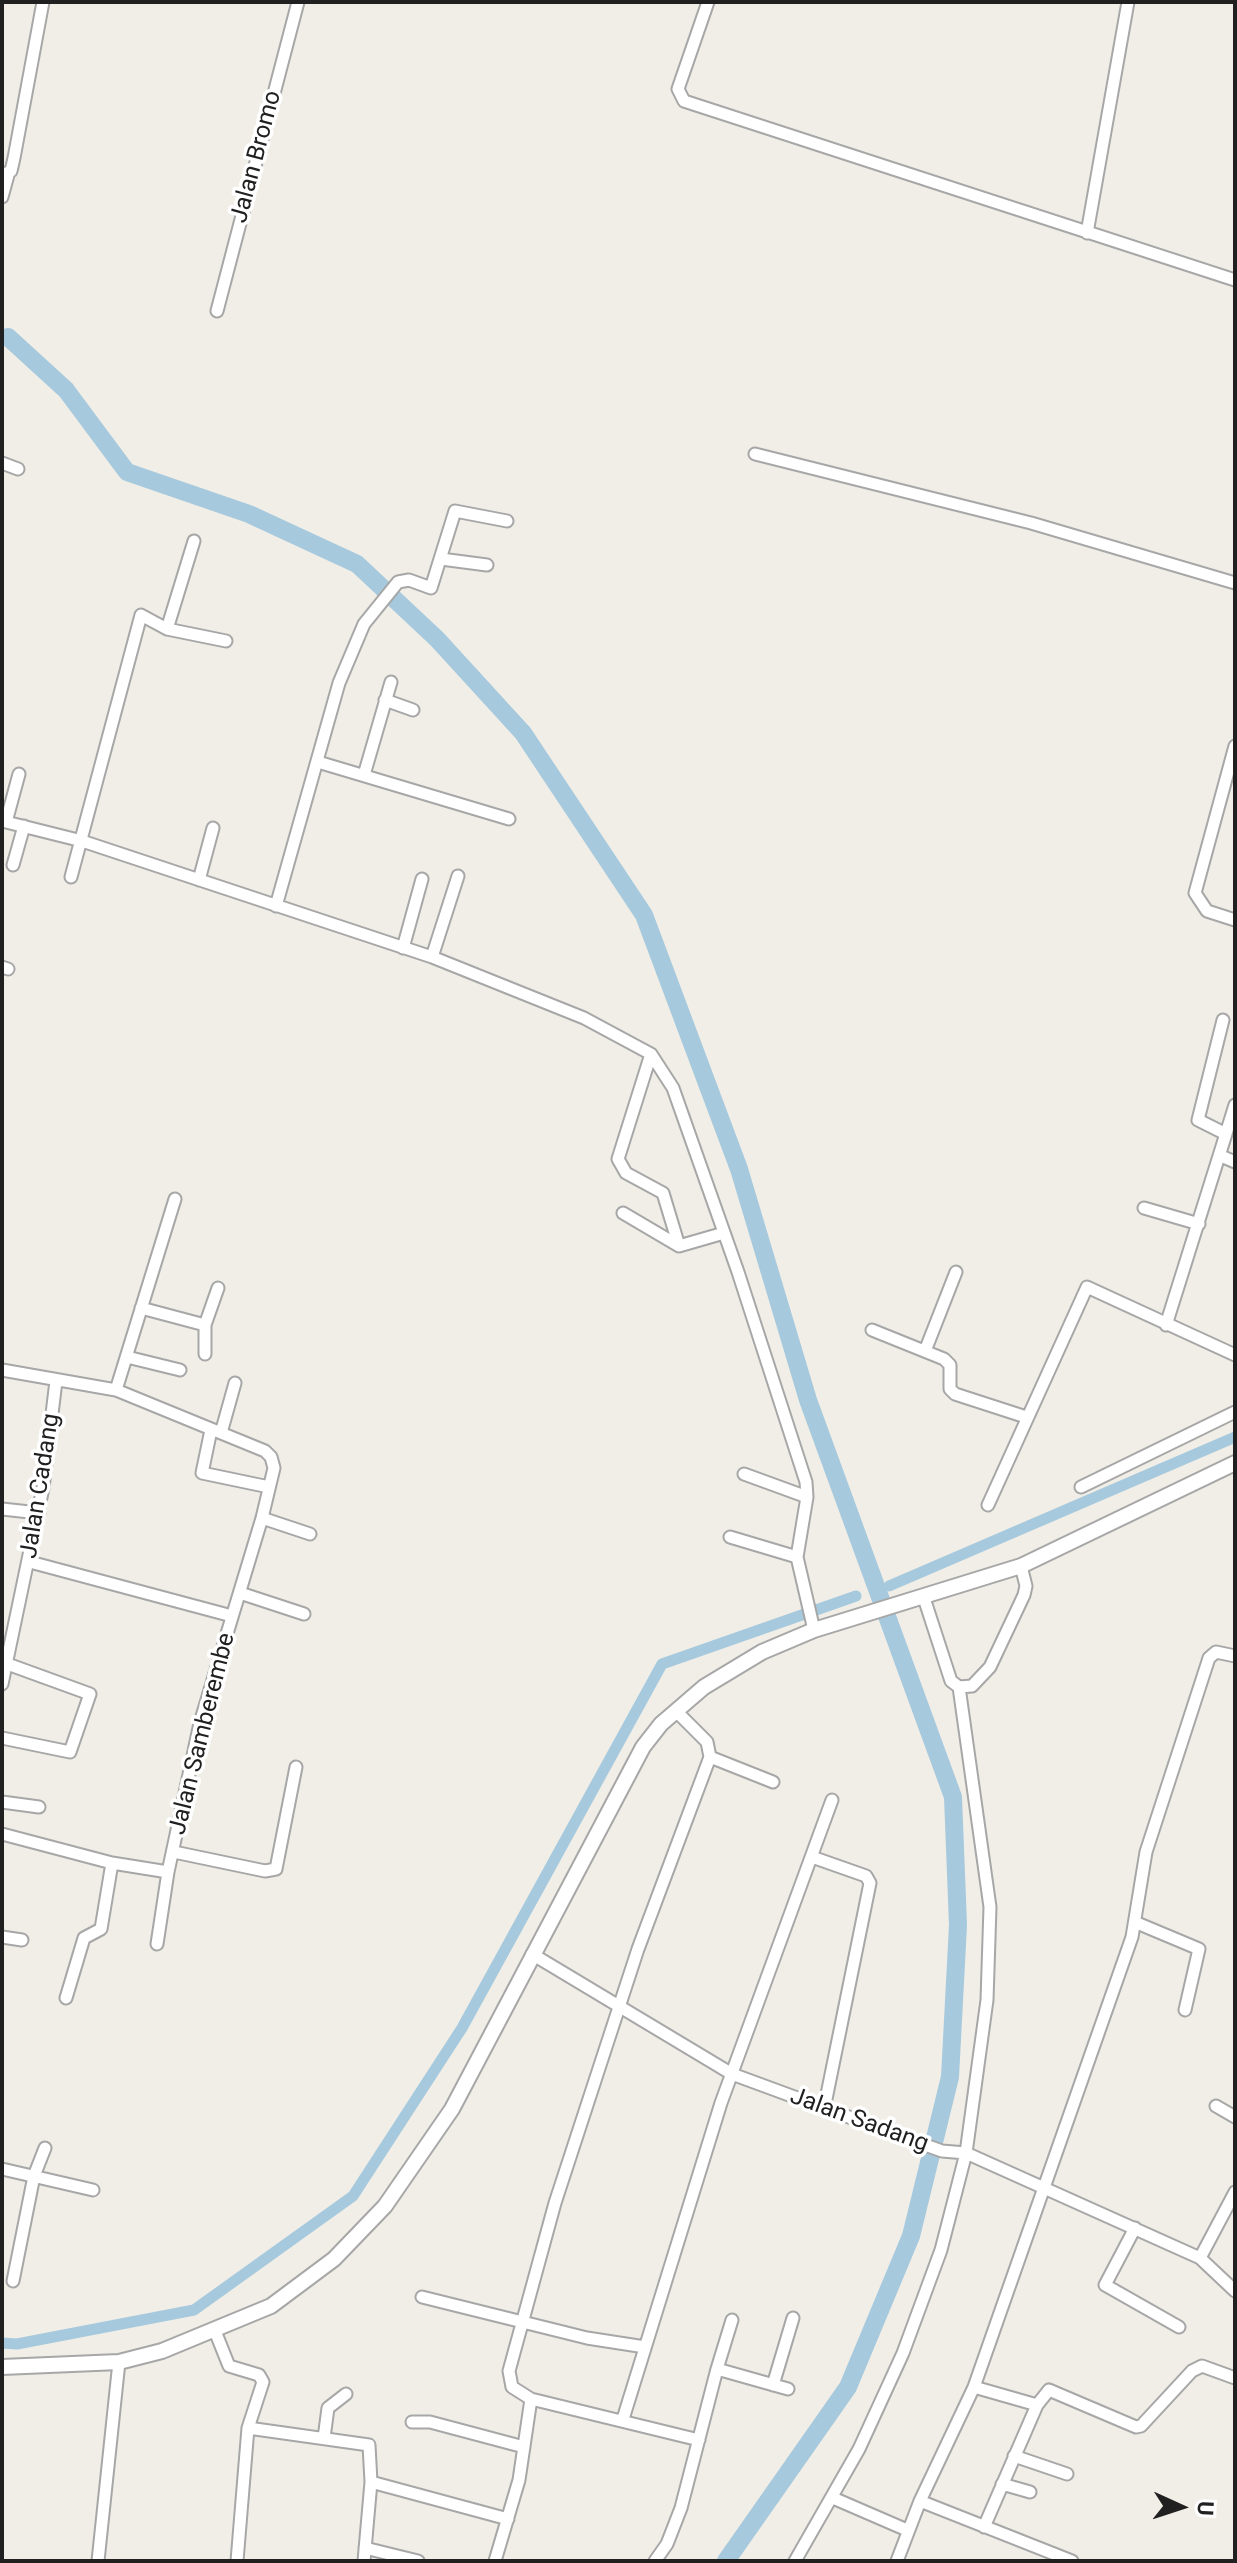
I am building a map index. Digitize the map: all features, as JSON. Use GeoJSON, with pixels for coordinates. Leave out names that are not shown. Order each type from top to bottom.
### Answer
{"type":"FeatureCollection","features":[{"type":"Feature","properties":{"kind":"street"},"geometry":{"type":"LineString","coordinates":[[2,197],[5,175],[14,158],[43,2]]}},
{"type":"Feature","properties":{"kind":"street","name":"Jalan Bromo"},"geometry":{"type":"LineString","coordinates":[[217,311],[298,2]]}},
{"type":"Feature","properties":{"kind":"street"},"geometry":{"type":"LineString","coordinates":[[708,2],[678,89],[684,101],[1235,280]]}},
{"type":"Feature","properties":{"kind":"street"},"geometry":{"type":"LineString","coordinates":[[1087,233],[1128,2]]}},
{"type":"Feature","properties":{"kind":"street"},"geometry":{"type":"LineString","coordinates":[[755,454],[1031,523],[1235,583]]}},
{"type":"Feature","properties":{"kind":"street"},"geometry":{"type":"LineString","coordinates":[[2,463],[18,469]]}},
{"type":"Feature","properties":{"kind":"street"},"geometry":{"type":"LineString","coordinates":[[276,906],[350,653],[384,596],[393,585],[409,580],[429,589],[455,511],[507,521]]}},
{"type":"Feature","properties":{"kind":"street"},"geometry":{"type":"LineString","coordinates":[[167,629],[194,541]]}},
{"type":"Feature","properties":{"kind":"street"},"geometry":{"type":"LineString","coordinates":[[441,559],[487,565]]}},
{"type":"Feature","properties":{"kind":"street"},"geometry":{"type":"LineString","coordinates":[[71,877],[139,619],[144,615],[167,629],[226,641]]}},
{"type":"Feature","properties":{"kind":"street"},"geometry":{"type":"LineString","coordinates":[[364,775],[391,682]]}},
{"type":"Feature","properties":{"kind":"street"},"geometry":{"type":"LineString","coordinates":[[385,700],[413,710]]}},
{"type":"Feature","properties":{"kind":"street"},"geometry":{"type":"LineString","coordinates":[[1235,746],[1195,893],[1207,911],[1235,920]]}},
{"type":"Feature","properties":{"kind":"street"},"geometry":{"type":"LineString","coordinates":[[318,762],[509,819]]}},
{"type":"Feature","properties":{"kind":"street"},"geometry":{"type":"LineString","coordinates":[[19,774],[4,822],[82,841],[432,957],[584,1018],[651,1054],[673,1088],[806,1482],[807,1497],[797,1557],[813,1626]]}},
{"type":"Feature","properties":{"kind":"street"},"geometry":{"type":"LineString","coordinates":[[13,865],[24,826]]}},
{"type":"Feature","properties":{"kind":"street"},"geometry":{"type":"LineString","coordinates":[[199,880],[213,828]]}},
{"type":"Feature","properties":{"kind":"street"},"geometry":{"type":"LineString","coordinates":[[432,957],[458,876]]}},
{"type":"Feature","properties":{"kind":"street"},"geometry":{"type":"LineString","coordinates":[[403,948],[422,879]]}},
{"type":"Feature","properties":{"kind":"street"},"geometry":{"type":"LineString","coordinates":[[1223,1020],[1198,1120],[1226,1134]]}},
{"type":"Feature","properties":{"kind":"street"},"geometry":{"type":"LineString","coordinates":[[651,1054],[618,1159],[626,1173],[663,1193],[679,1246]]}},
{"type":"Feature","properties":{"kind":"street"},"geometry":{"type":"LineString","coordinates":[[1166,1325],[1235,1105]]}},
{"type":"Feature","properties":{"kind":"street"},"geometry":{"type":"LineString","coordinates":[[1221,1156],[1235,1162]]}},
{"type":"Feature","properties":{"kind":"street"},"geometry":{"type":"LineString","coordinates":[[116,1390],[175,1199]]}},
{"type":"Feature","properties":{"kind":"street"},"geometry":{"type":"LineString","coordinates":[[1144,1208],[1199,1224]]}},
{"type":"Feature","properties":{"kind":"street"},"geometry":{"type":"LineString","coordinates":[[623,1213],[679,1246],[724,1233]]}},
{"type":"Feature","properties":{"kind":"street"},"geometry":{"type":"LineString","coordinates":[[925,1351],[956,1272]]}},
{"type":"Feature","properties":{"kind":"street"},"geometry":{"type":"LineString","coordinates":[[988,1505],[1087,1287],[1235,1355]]}},
{"type":"Feature","properties":{"kind":"street"},"geometry":{"type":"LineString","coordinates":[[205,1354],[205,1325],[218,1288]]}},
{"type":"Feature","properties":{"kind":"street"},"geometry":{"type":"LineString","coordinates":[[141,1308],[205,1325]]}},
{"type":"Feature","properties":{"kind":"street"},"geometry":{"type":"LineString","coordinates":[[872,1330],[925,1351],[950,1365],[950,1389],[955,1394],[1026,1417]]}},
{"type":"Feature","properties":{"kind":"street"},"geometry":{"type":"LineString","coordinates":[[127,1357],[180,1370]]}},
{"type":"Feature","properties":{"kind":"street","name":"Jalan Samberembe"},"geometry":{"type":"LineString","coordinates":[[2,1370],[116,1390],[268,1453],[274,1468],[262,1518],[200,1723],[168,1872],[157,1944]]}},
{"type":"Feature","properties":{"kind":"street","name":"Jalan Cadang"},"geometry":{"type":"LineString","coordinates":[[2,1684],[4,1662],[30,1562],[39,1513],[56,1381]]}},
{"type":"Feature","properties":{"kind":"street"},"geometry":{"type":"LineString","coordinates":[[235,1383],[202,1473],[269,1487]]}},
{"type":"Feature","properties":{"kind":"street"},"geometry":{"type":"LineString","coordinates":[[1081,1487],[1235,1412]]}},
{"type":"Feature","properties":{"kind":"street"},"geometry":{"type":"LineString","coordinates":[[2,2367],[119,2362],[215,2331],[271,2306],[334,2259],[385,2206],[452,2109],[628,1771],[661,1724],[734,1667],[813,1626],[1024,1575],[1235,1463]]}},
{"type":"Feature","properties":{"kind":"street"},"geometry":{"type":"LineString","coordinates":[[744,1474],[807,1497]]}},
{"type":"Feature","properties":{"kind":"street"},"geometry":{"type":"LineString","coordinates":[[2,1509],[39,1513]]}},
{"type":"Feature","properties":{"kind":"street"},"geometry":{"type":"LineString","coordinates":[[262,1518],[310,1534]]}},
{"type":"Feature","properties":{"kind":"street"},"geometry":{"type":"LineString","coordinates":[[730,1537],[797,1557]]}},
{"type":"Feature","properties":{"kind":"street","name":"Jalan Samberembe"},"geometry":{"type":"LineString","coordinates":[[30,1562],[232,1616]]}},
{"type":"Feature","properties":{"kind":"street"},"geometry":{"type":"LineString","coordinates":[[924,1598],[951,1681],[959,1687],[972,1686],[990,1667],[1024,1575]]}},
{"type":"Feature","properties":{"kind":"street"},"geometry":{"type":"LineString","coordinates":[[240,1593],[304,1614]]}},
{"type":"Feature","properties":{"kind":"street"},"geometry":{"type":"LineString","coordinates":[[897,2561],[907,2530],[974,2387],[1137,1923],[1146,1852],[1209,1658],[1216,1652],[1235,1656]]}},
{"type":"Feature","properties":{"kind":"street"},"geometry":{"type":"LineString","coordinates":[[2,1738],[70,1752],[90,1696],[87,1690],[4,1662]]}},
{"type":"Feature","properties":{"kind":"street"},"geometry":{"type":"LineString","coordinates":[[795,2561],[833,2498],[903,2353],[941,2250],[966,2153],[987,2000],[990,1907],[959,1687]]}},
{"type":"Feature","properties":{"kind":"street"},"geometry":{"type":"LineString","coordinates":[[676,1711],[707,1742],[710,1757],[619,2007],[555,2203],[510,2380],[515,2390],[531,2399],[699,2440]]}},
{"type":"Feature","properties":{"kind":"street"},"geometry":{"type":"LineString","coordinates":[[710,1757],[773,1782]]}},
{"type":"Feature","properties":{"kind":"street","name":"Jalan Samberembe"},"geometry":{"type":"LineString","coordinates":[[174,1852],[265,1871],[276,1869],[296,1767]]}},
{"type":"Feature","properties":{"kind":"street"},"geometry":{"type":"LineString","coordinates":[[623,2419],[732,2074],[832,1800]]}},
{"type":"Feature","properties":{"kind":"street"},"geometry":{"type":"LineString","coordinates":[[2,1802],[39,1807]]}},
{"type":"Feature","properties":{"kind":"street"},"geometry":{"type":"LineString","coordinates":[[2,1834],[112,1863],[168,1872]]}},
{"type":"Feature","properties":{"kind":"street"},"geometry":{"type":"LineString","coordinates":[[812,1857],[866,1876],[870,1883],[824,2109]]}},
{"type":"Feature","properties":{"kind":"street"},"geometry":{"type":"LineString","coordinates":[[66,1998],[84,1938],[101,1929],[112,1863]]}},
{"type":"Feature","properties":{"kind":"street"},"geometry":{"type":"LineString","coordinates":[[1137,1923],[1199,1949],[1185,2010]]}},
{"type":"Feature","properties":{"kind":"street"},"geometry":{"type":"LineString","coordinates":[[2,1937],[22,1940]]}},
{"type":"Feature","properties":{"kind":"street","name":"Jalan Sadang"},"geometry":{"type":"LineString","coordinates":[[532,1954],[732,2074],[942,2151],[966,2153],[1044,2191],[1200,2258],[1235,2291]]}},
{"type":"Feature","properties":{"kind":"street"},"geometry":{"type":"LineString","coordinates":[[1216,2106],[1235,2117]]}},
{"type":"Feature","properties":{"kind":"street"},"geometry":{"type":"LineString","coordinates":[[13,2281],[34,2176],[45,2148]]}},
{"type":"Feature","properties":{"kind":"street"},"geometry":{"type":"LineString","coordinates":[[2,2169],[93,2190]]}},
{"type":"Feature","properties":{"kind":"street"},"geometry":{"type":"LineString","coordinates":[[1200,2258],[1235,2192]]}},
{"type":"Feature","properties":{"kind":"street"},"geometry":{"type":"LineString","coordinates":[[1135,2228],[1105,2285],[1179,2327]]}},
{"type":"Feature","properties":{"kind":"street"},"geometry":{"type":"LineString","coordinates":[[422,2297],[525,2323],[645,2347]]}},
{"type":"Feature","properties":{"kind":"street"},"geometry":{"type":"LineString","coordinates":[[773,2385],[793,2318]]}},
{"type":"Feature","properties":{"kind":"street"},"geometry":{"type":"LineString","coordinates":[[655,2561],[675,2527],[732,2320]]}},
{"type":"Feature","properties":{"kind":"street"},"geometry":{"type":"LineString","coordinates":[[215,2331],[232,2370],[262,2377],[248,2428],[237,2561]]}},
{"type":"Feature","properties":{"kind":"street"},"geometry":{"type":"LineString","coordinates":[[98,2561],[119,2362]]}},
{"type":"Feature","properties":{"kind":"street"},"geometry":{"type":"LineString","coordinates":[[984,2527],[1037,2405],[1049,2390],[1141,2426],[1192,2371],[1202,2366],[1235,2378]]}},
{"type":"Feature","properties":{"kind":"street"},"geometry":{"type":"LineString","coordinates":[[717,2369],[788,2389]]}},
{"type":"Feature","properties":{"kind":"street"},"geometry":{"type":"LineString","coordinates":[[974,2387],[1037,2405]]}},
{"type":"Feature","properties":{"kind":"street"},"geometry":{"type":"LineString","coordinates":[[324,2438],[328,2408],[346,2394]]}},
{"type":"Feature","properties":{"kind":"street"},"geometry":{"type":"LineString","coordinates":[[495,2561],[524,2447],[531,2399]]}},
{"type":"Feature","properties":{"kind":"street"},"geometry":{"type":"LineString","coordinates":[[412,2422],[430,2422],[524,2447]]}},
{"type":"Feature","properties":{"kind":"street"},"geometry":{"type":"LineString","coordinates":[[248,2428],[369,2445],[371,2482],[364,2561]]}},
{"type":"Feature","properties":{"kind":"street"},"geometry":{"type":"LineString","coordinates":[[1014,2456],[1067,2474]]}},
{"type":"Feature","properties":{"kind":"street"},"geometry":{"type":"LineString","coordinates":[[371,2482],[508,2519]]}},
{"type":"Feature","properties":{"kind":"street"},"geometry":{"type":"LineString","coordinates":[[1002,2484],[1030,2492]]}},
{"type":"Feature","properties":{"kind":"street"},"geometry":{"type":"LineString","coordinates":[[833,2498],[907,2530]]}},
{"type":"Feature","properties":{"kind":"street"},"geometry":{"type":"LineString","coordinates":[[920,2501],[1072,2561]]}},
{"type":"Feature","properties":{"kind":"street"},"geometry":{"type":"LineString","coordinates":[[365,2548],[418,2561]]}},
{"type":"Feature","properties":{"kind":"waterway"},"geometry":{"type":"LineString","coordinates":[[8,337],[66,390],[127,472],[249,514],[357,564],[437,639],[523,733],[644,915],[739,1169],[808,1400],[953,1797],[958,1925],[950,2077],[911,2236],[848,2387],[726,2561]]}},
{"type":"Feature","properties":{"kind":"waterway"},"geometry":{"type":"LineString","coordinates":[[889,1586],[1235,1437]]}},
{"type":"Feature","properties":{"kind":"waterway"},"geometry":{"type":"LineString","coordinates":[[2,2343],[17,2344],[194,2310],[353,2196],[462,2028],[662,1664],[856,1596]]}}]}
